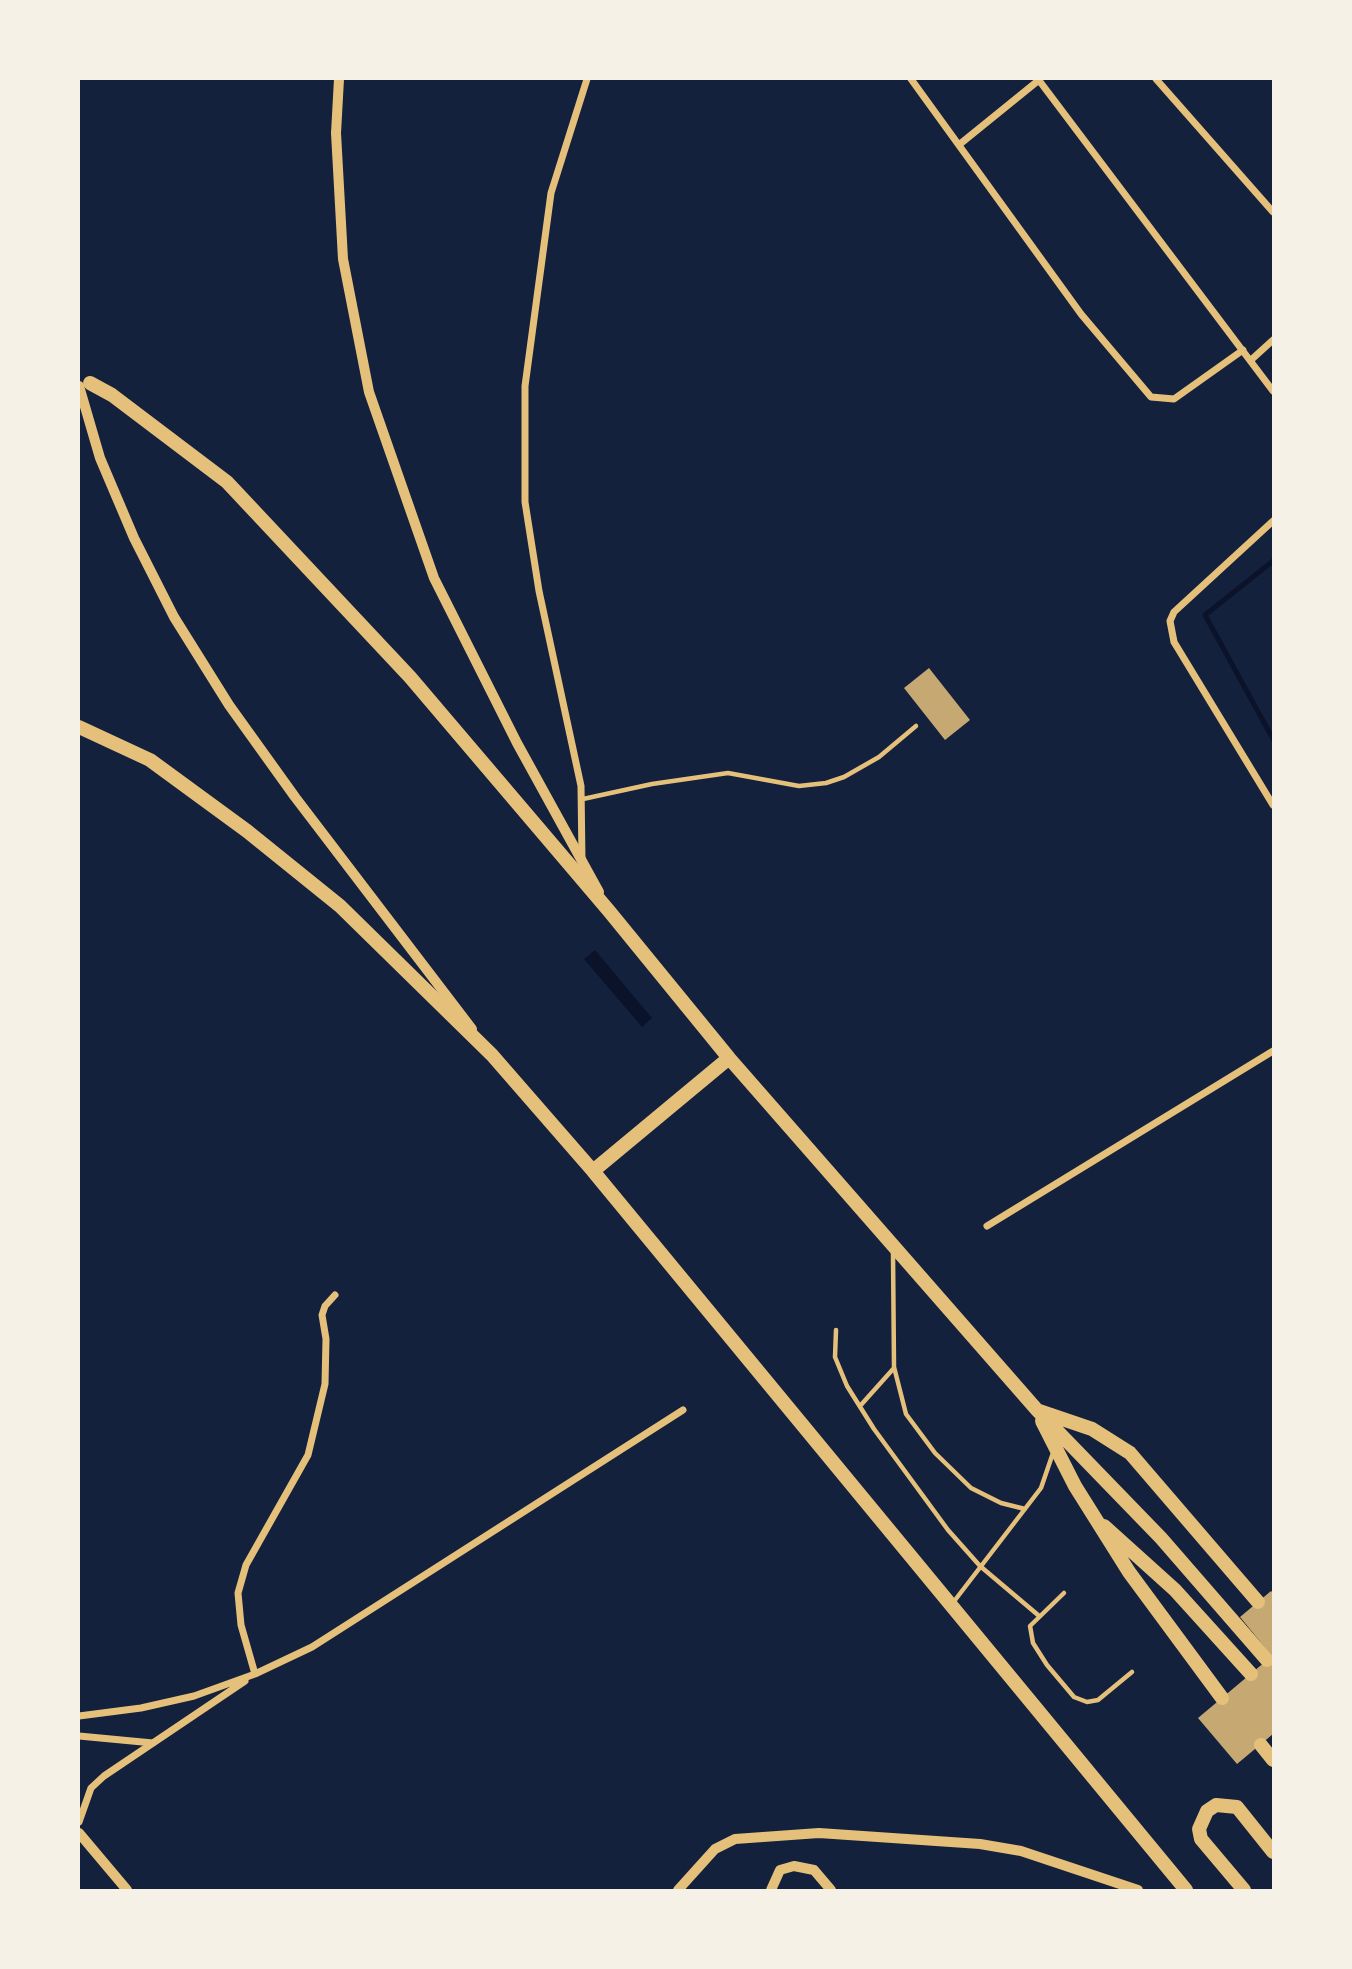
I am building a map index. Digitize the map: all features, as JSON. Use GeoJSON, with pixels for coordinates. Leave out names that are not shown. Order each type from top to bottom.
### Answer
{"type":"FeatureCollection","features":[{"type":"Feature","properties":{"kind":"highway"},"geometry":{"type":"LineString","coordinates":[[84,385],[112,395],[228,482],[410,677],[609,911],[729,1058],[1037,1410],[1161,1538],[1267,1660]]}},
{"type":"Feature","properties":{"kind":"highway"},"geometry":{"type":"LineString","coordinates":[[79,727],[150,760],[247,831],[340,906],[492,1055],[593,1171],[1186,1890]]}},
{"type":"Feature","properties":{"kind":"highway"},"geometry":{"type":"LineString","coordinates":[[593,1171],[729,1058]]}},
{"type":"Feature","properties":{"kind":"highway"},"geometry":{"type":"LineString","coordinates":[[1037,1410],[1055,1449],[1094,1517],[1147,1598],[1222,1698]]}},
{"type":"Feature","properties":{"kind":"highway"},"geometry":{"type":"LineString","coordinates":[[1037,1410],[1092,1429],[1130,1453],[1258,1602]]}},
{"type":"Feature","properties":{"kind":"highway"},"geometry":{"type":"LineString","coordinates":[[1094,1517],[1149,1563],[1251,1674]]}},
{"type":"Feature","properties":{"kind":"highway"},"geometry":{"type":"LineString","coordinates":[[1261,1745],[1273,1760]]}},
{"type":"Feature","properties":{"kind":"highway"},"geometry":{"type":"LineString","coordinates":[[1244,1890],[1201,1839],[1199,1829],[1207,1811],[1216,1805],[1237,1807],[1273,1852]]}},
{"type":"Feature","properties":{"kind":"street"},"geometry":{"type":"LineString","coordinates":[[339,79],[336,133],[343,259],[369,392],[434,578],[517,743],[609,911]]}},
{"type":"Feature","properties":{"kind":"street"},"geometry":{"type":"LineString","coordinates":[[582,862],[583,799],[539,591],[525,502],[525,386],[551,193],[587,79]]}},
{"type":"Feature","properties":{"kind":"street"},"geometry":{"type":"LineString","coordinates":[[911,79],[1081,314],[1151,397],[1174,399],[1243,350]]}},
{"type":"Feature","properties":{"kind":"street"},"geometry":{"type":"LineString","coordinates":[[960,144],[1038,79],[1273,391]]}},
{"type":"Feature","properties":{"kind":"street"},"geometry":{"type":"LineString","coordinates":[[1156,79],[1273,212]]}},
{"type":"Feature","properties":{"kind":"street"},"geometry":{"type":"LineString","coordinates":[[1251,360],[1273,340]]}},
{"type":"Feature","properties":{"kind":"street"},"geometry":{"type":"LineString","coordinates":[[84,385],[84,405],[100,458],[134,538],[174,617],[229,705],[492,1055]]}},
{"type":"Feature","properties":{"kind":"street"},"geometry":{"type":"LineString","coordinates":[[1273,521],[1174,612],[1170,621],[1174,642],[1273,805]]}},
{"type":"Feature","properties":{"kind":"street"},"geometry":{"type":"LineString","coordinates":[[987,1226],[1273,1051]]}},
{"type":"Feature","properties":{"kind":"street"},"geometry":{"type":"LineString","coordinates":[[255,1674],[241,1625],[238,1593],[246,1565],[308,1455],[325,1384],[326,1339],[322,1315],[325,1306],[335,1295]]}},
{"type":"Feature","properties":{"kind":"street"},"geometry":{"type":"LineString","coordinates":[[79,1716],[181,1699],[255,1674],[312,1647],[683,1410]]}},
{"type":"Feature","properties":{"kind":"street"},"geometry":{"type":"LineString","coordinates":[[79,1822],[91,1788],[255,1674]]}},
{"type":"Feature","properties":{"kind":"street"},"geometry":{"type":"LineString","coordinates":[[79,1736],[154,1743]]}},
{"type":"Feature","properties":{"kind":"street"},"geometry":{"type":"LineString","coordinates":[[79,1833],[127,1890]]}},
{"type":"Feature","properties":{"kind":"street"},"geometry":{"type":"LineString","coordinates":[[678,1890],[715,1849],[735,1839],[819,1833],[980,1844],[1021,1851],[1138,1890]]}},
{"type":"Feature","properties":{"kind":"street"},"geometry":{"type":"LineString","coordinates":[[771,1890],[780,1870],[794,1866],[814,1870],[831,1890]]}},
{"type":"Feature","properties":{"kind":"lane"},"geometry":{"type":"LineString","coordinates":[[583,799],[652,784],[728,773],[799,786],[826,783],[844,777],[879,757],[916,726]]}},
{"type":"Feature","properties":{"kind":"lane"},"geometry":{"type":"LineString","coordinates":[[893,1245],[894,1367],[906,1414],[935,1453],[971,1488],[1001,1503],[1025,1509]]}},
{"type":"Feature","properties":{"kind":"lane"},"geometry":{"type":"LineString","coordinates":[[836,1330],[835,1357],[860,1407],[948,1530],[980,1566],[1038,1615]]}},
{"type":"Feature","properties":{"kind":"lane"},"geometry":{"type":"LineString","coordinates":[[860,1407],[894,1367]]}},
{"type":"Feature","properties":{"kind":"lane"},"geometry":{"type":"LineString","coordinates":[[951,1606],[1041,1488],[1055,1449]]}},
{"type":"Feature","properties":{"kind":"lane"},"geometry":{"type":"LineString","coordinates":[[1064,1592],[1038,1615],[1030,1626],[1033,1643],[1073,1697],[1087,1702],[1098,1700],[1132,1672]]}},
{"type":"Feature","properties":{"kind":"water"},"geometry":{"type":"Polygon","coordinates":[[[595,950],[652,1018],[642,1027],[584,959],[595,950]]]}},
{"type":"Feature","properties":{"kind":"building"},"geometry":{"type":"Polygon","coordinates":[[[929,668],[970,720],[945,740],[904,688],[929,668]]]}},
{"type":"Feature","properties":{"kind":"building"},"geometry":{"type":"Polygon","coordinates":[[[1271,1591],[1273,1593],[1273,1734],[1237,1764],[1198,1718],[1272,1656],[1240,1617],[1271,1591]]]}},
{"type":"Feature","properties":{"kind":"waterway"},"geometry":{"type":"LineString","coordinates":[[1273,561],[1205,615],[1273,739]]}}]}
